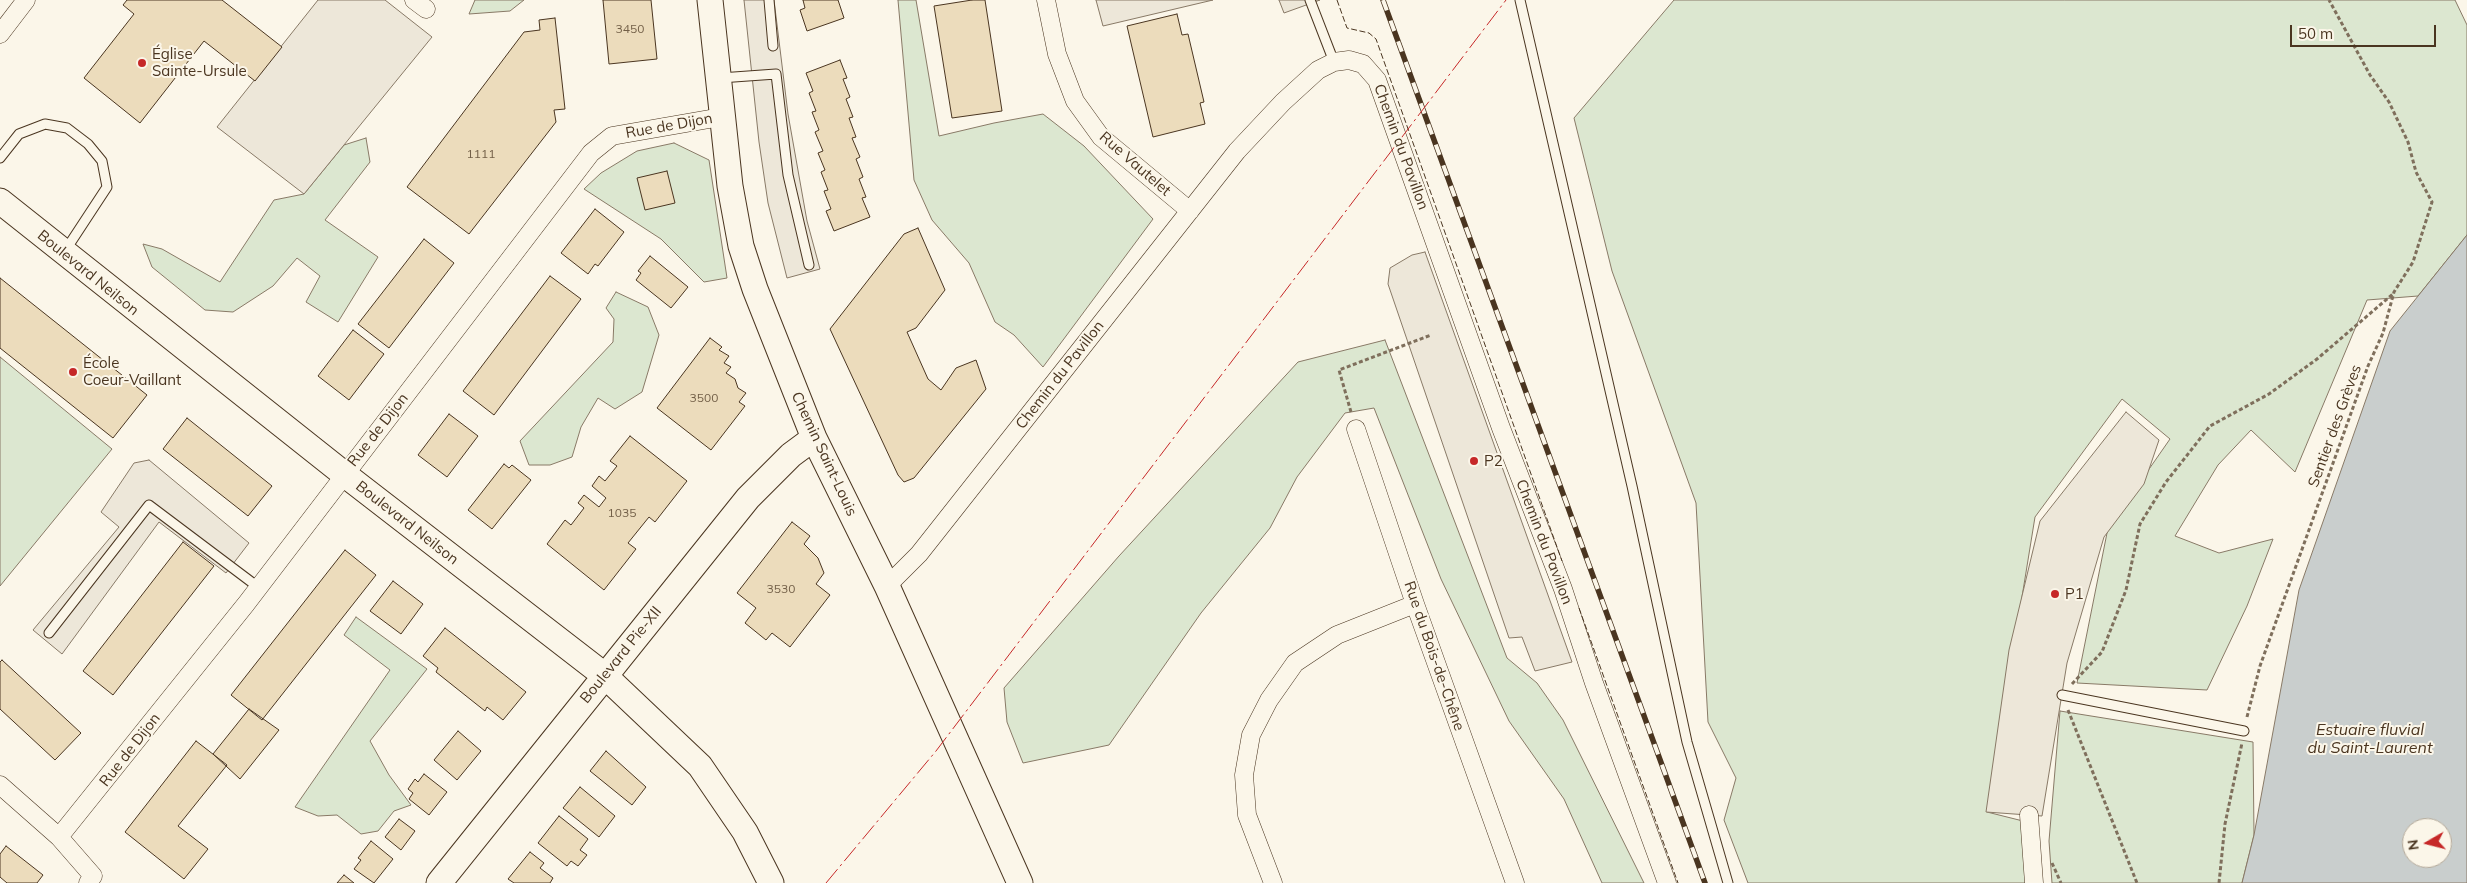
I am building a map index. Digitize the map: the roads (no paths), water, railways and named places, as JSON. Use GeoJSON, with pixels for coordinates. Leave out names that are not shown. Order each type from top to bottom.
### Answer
{"type":"FeatureCollection","features":[{"type":"Feature","properties":{"kind":"street"},"geometry":{"type":"LineString","coordinates":[[0,34],[26,0]]}},
{"type":"Feature","properties":{"kind":"street","name":"Chemin Saint-Louis"},"geometry":{"type":"LineString","coordinates":[[710,0],[721,117],[730,186],[742,246],[755,289],[814,438],[888,586],[1020,883]]}},
{"type":"Feature","properties":{"kind":"street","name":"Rue Vautelet"},"geometry":{"type":"LineString","coordinates":[[1046,0],[1057,54],[1075,101],[1101,137],[1190,211]]}},
{"type":"Feature","properties":{"kind":"street","name":"Chemin du Pavillon"},"geometry":{"type":"LineString","coordinates":[[888,586],[919,554],[1237,151],[1283,102],[1318,70],[1334,62],[1349,60],[1363,64],[1377,80],[1500,428],[1563,589],[1594,683],[1667,883]]}},
{"type":"Feature","properties":{"kind":"street","name":"Rue de Dijon"},"geometry":{"type":"LineString","coordinates":[[59,837],[258,587],[591,153],[612,136],[721,117]]}},
{"type":"Feature","properties":{"kind":"street","name":"Boulevard Neilson"},"geometry":{"type":"LineString","coordinates":[[0,202],[344,474],[604,675],[700,766],[745,832],[771,883]]}},
{"type":"Feature","properties":{"kind":"street","name":"Rue du Bois-de-Chêne"},"geometry":{"type":"LineString","coordinates":[[1356,429],[1415,604],[1515,883]]}},
{"type":"Feature","properties":{"kind":"street","name":"Boulevard Pie-XII"},"geometry":{"type":"LineString","coordinates":[[440,883],[604,675],[748,498],[791,455],[814,438]]}},
{"type":"Feature","properties":{"kind":"street"},"geometry":{"type":"LineString","coordinates":[[1273,883],[1247,815],[1244,775],[1251,735],[1269,700],[1295,663],[1337,635],[1415,604]]}},
{"type":"Feature","properties":{"kind":"street"},"geometry":{"type":"LineString","coordinates":[[0,785],[59,837],[90,880]]}},
{"type":"Feature","properties":{"kind":"street"},"geometry":{"type":"LineString","coordinates":[[2029,815],[2034,883]]}},
{"type":"Feature","properties":{"kind":"lane"},"geometry":{"type":"LineString","coordinates":[[768,0],[773,46]]}},
{"type":"Feature","properties":{"kind":"lane"},"geometry":{"type":"LineString","coordinates":[[1310,0],[1334,62]]}},
{"type":"Feature","properties":{"kind":"lane"},"geometry":{"type":"LineString","coordinates":[[1520,0],[1541,98],[1632,486],[1686,742],[1728,883]]}},
{"type":"Feature","properties":{"kind":"lane"},"geometry":{"type":"LineString","coordinates":[[717,78],[776,74],[788,175],[809,265]]}},
{"type":"Feature","properties":{"kind":"lane"},"geometry":{"type":"LineString","coordinates":[[0,158],[19,134],[45,124],[67,128],[88,144],[102,162],[107,187],[64,254]]}},
{"type":"Feature","properties":{"kind":"lane"},"geometry":{"type":"LineString","coordinates":[[49,633],[149,505],[258,587]]}},
{"type":"Feature","properties":{"kind":"lane"},"geometry":{"type":"LineString","coordinates":[[2062,695],[2244,731]]}},
{"type":"Feature","properties":{"kind":"water","name":"Estuaire fluvial du Saint-Laurent"},"geometry":{"type":"Polygon","coordinates":[[[2467,235],[2467,883],[2242,883],[2254,835],[2299,590],[2390,331],[2467,235]]]}},
{"type":"Feature","properties":{"kind":"railway"},"geometry":{"type":"LineString","coordinates":[[1383,0],[1705,883]]}},
{"type":"Feature","properties":{"kind":"place","name":"Église Sainte-Ursule"},"geometry":{"type":"Point","coordinates":[142,63]}},
{"type":"Feature","properties":{"kind":"place","name":"École Coeur-Vaillant"},"geometry":{"type":"Point","coordinates":[73,372]}},
{"type":"Feature","properties":{"kind":"place","name":"P2"},"geometry":{"type":"Point","coordinates":[1474,461]}},
{"type":"Feature","properties":{"kind":"place","name":"P1"},"geometry":{"type":"Point","coordinates":[2055,594]}}]}
